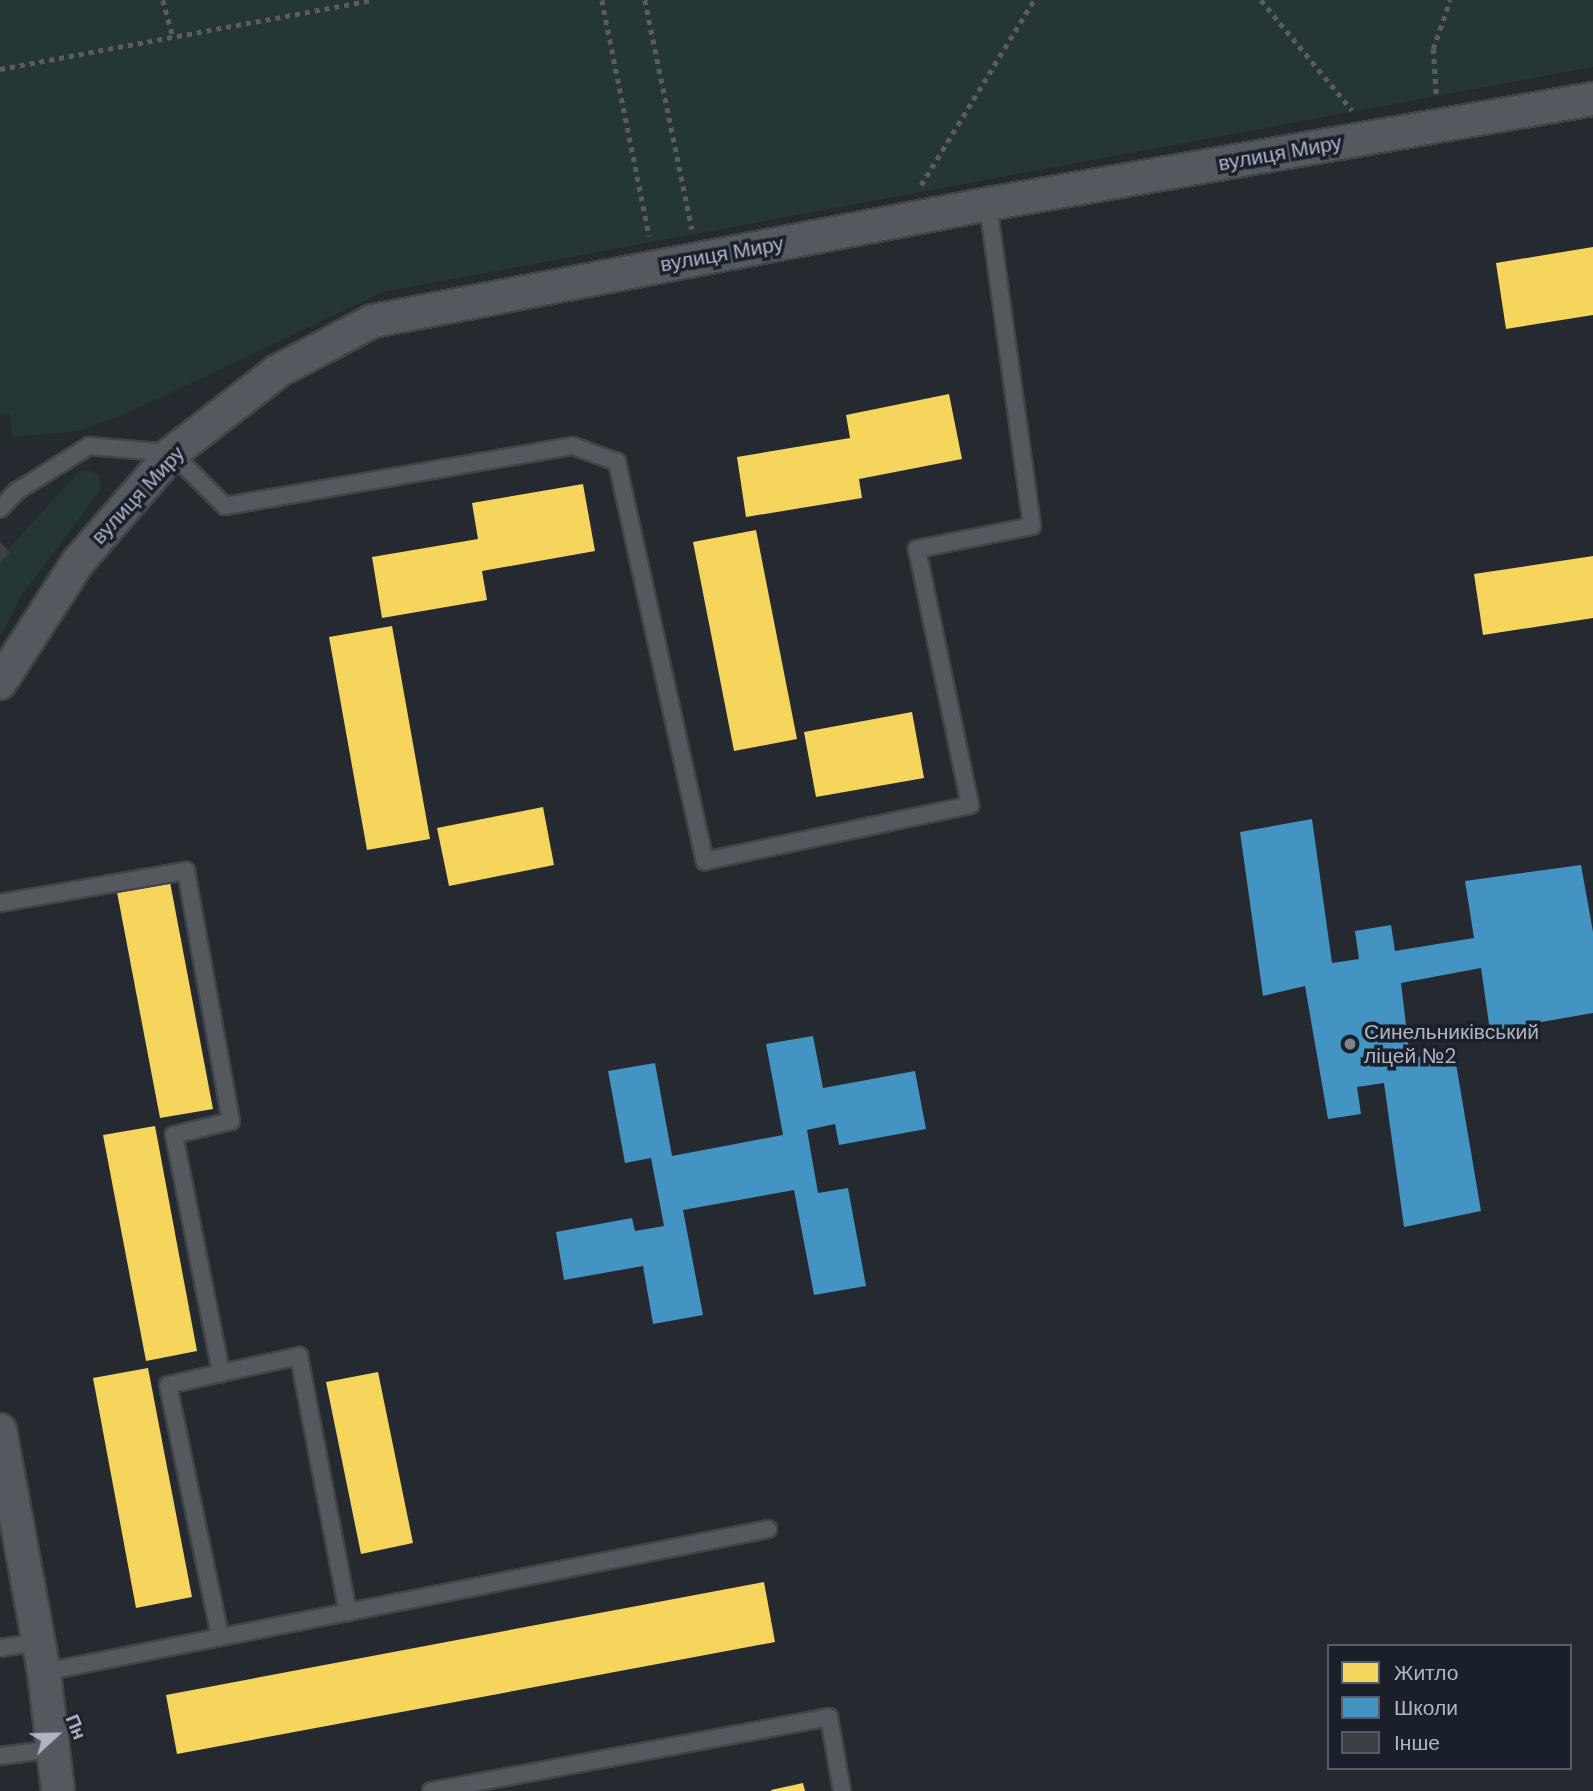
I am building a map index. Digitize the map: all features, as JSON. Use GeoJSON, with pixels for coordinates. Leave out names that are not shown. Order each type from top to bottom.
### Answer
{"type":"FeatureCollection","features":[{"type":"Feature","properties":{"kind":"street","name":"вулиця Миру"},"geometry":{"type":"LineString","coordinates":[[0,683],[78,562],[116,513],[172,453],[278,372],[373,321],[988,204],[1593,99]]}},
{"type":"Feature","properties":{"kind":"street"},"geometry":{"type":"LineString","coordinates":[[0,1430],[41,1657],[58,1791]]}},
{"type":"Feature","properties":{"kind":"lane"},"geometry":{"type":"LineString","coordinates":[[0,509],[18,491],[89,446],[172,453],[225,506],[573,446],[617,462],[705,861],[970,806],[917,549],[1032,526],[988,204]]}},
{"type":"Feature","properties":{"kind":"lane"},"geometry":{"type":"LineString","coordinates":[[0,903],[186,871],[231,1121],[174,1135],[221,1373]]}},
{"type":"Feature","properties":{"kind":"lane"},"geometry":{"type":"LineString","coordinates":[[220,1637],[168,1385],[299,1356],[348,1612]]}},
{"type":"Feature","properties":{"kind":"lane"},"geometry":{"type":"LineString","coordinates":[[0,1648],[41,1657],[220,1637],[768,1529]]}},
{"type":"Feature","properties":{"kind":"lane"},"geometry":{"type":"LineString","coordinates":[[430,1791],[829,1717],[842,1791]]}},
{"type":"Feature","properties":{"kind":"lane"},"geometry":{"type":"LineString","coordinates":[[0,1756],[53,1749]]}},
{"type":"Feature","properties":{"kind":"path"},"geometry":{"type":"LineString","coordinates":[[163,0],[173,38]]}},
{"type":"Feature","properties":{"kind":"path"},"geometry":{"type":"LineString","coordinates":[[0,69],[374,0]]}},
{"type":"Feature","properties":{"kind":"path"},"geometry":{"type":"LineString","coordinates":[[602,0],[657,266]]}},
{"type":"Feature","properties":{"kind":"path"},"geometry":{"type":"LineString","coordinates":[[645,0],[698,260]]}},
{"type":"Feature","properties":{"kind":"path"},"geometry":{"type":"LineString","coordinates":[[894,222],[1034,0]]}},
{"type":"Feature","properties":{"kind":"path"},"geometry":{"type":"LineString","coordinates":[[1261,0],[1374,136]]}},
{"type":"Feature","properties":{"kind":"path"},"geometry":{"type":"LineString","coordinates":[[1437,124],[1433,49],[1450,0]]}},
{"type":"Feature","properties":{"kind":"shaded area"},"geometry":{"type":"Polygon","coordinates":[[[0,0],[1593,0],[1593,67],[383,292],[132,411],[79,431],[12,437],[10,414],[0,415],[0,0]]]}},
{"type":"Feature","properties":{"kind":"shaded area"},"geometry":{"type":"Polygon","coordinates":[[[88,470],[99,475],[101,489],[22,595],[0,637],[0,558],[77,474],[88,470]]]}},
{"type":"Feature","properties":{"kind":"building: Житло"},"geometry":{"type":"Polygon","coordinates":[[[1593,247],[1593,315],[1506,329],[1496,263],[1593,247]]]}},
{"type":"Feature","properties":{"kind":"building: Житло"},"geometry":{"type":"Polygon","coordinates":[[[949,394],[962,459],[859,479],[862,498],[746,517],[737,457],[850,438],[846,415],[949,394]]]}},
{"type":"Feature","properties":{"kind":"building: Житло"},"geometry":{"type":"Polygon","coordinates":[[[583,484],[595,551],[482,571],[487,600],[382,618],[372,557],[478,539],[472,503],[583,484]]]}},
{"type":"Feature","properties":{"kind":"building: Житло"},"geometry":{"type":"Polygon","coordinates":[[[756,530],[797,739],[734,751],[693,542],[756,530]]]}},
{"type":"Feature","properties":{"kind":"building: Житло"},"geometry":{"type":"Polygon","coordinates":[[[1593,556],[1593,618],[1483,635],[1474,574],[1593,556]]]}},
{"type":"Feature","properties":{"kind":"building: Житло"},"geometry":{"type":"Polygon","coordinates":[[[392,626],[430,839],[367,850],[329,637],[392,626]]]}},
{"type":"Feature","properties":{"kind":"building: Житло"},"geometry":{"type":"Polygon","coordinates":[[[912,712],[924,778],[816,797],[804,732],[912,712]]]}},
{"type":"Feature","properties":{"kind":"building: Житло"},"geometry":{"type":"Polygon","coordinates":[[[543,807],[554,865],[449,886],[437,828],[543,807]]]}},
{"type":"Feature","properties":{"kind":"building: Житло"},"geometry":{"type":"Polygon","coordinates":[[[170,882],[213,1109],[160,1118],[117,892],[170,882]]]}},
{"type":"Feature","properties":{"kind":"building: Житло"},"geometry":{"type":"Polygon","coordinates":[[[155,1126],[197,1351],[146,1361],[103,1135],[155,1126]]]}},
{"type":"Feature","properties":{"kind":"building: Житло"},"geometry":{"type":"Polygon","coordinates":[[[148,1368],[192,1597],[136,1608],[93,1378],[148,1368]]]}},
{"type":"Feature","properties":{"kind":"building: Житло"},"geometry":{"type":"Polygon","coordinates":[[[378,1372],[413,1543],[361,1554],[326,1382],[378,1372]]]}},
{"type":"Feature","properties":{"kind":"building: Житло"},"geometry":{"type":"Polygon","coordinates":[[[764,1582],[775,1642],[177,1754],[166,1695],[764,1582]]]}},
{"type":"Feature","properties":{"kind":"building: Житло"},"geometry":{"type":"Polygon","coordinates":[[[803,1783],[805,1791],[771,1791],[771,1790],[803,1783]]]}},
{"type":"Feature","properties":{"kind":"building: Школи"},"geometry":{"type":"Polygon","coordinates":[[[1312,819],[1332,963],[1359,959],[1355,931],[1391,925],[1395,951],[1474,938],[1465,881],[1581,865],[1593,932],[1593,1013],[1490,1031],[1481,968],[1401,983],[1410,1058],[1454,1052],[1481,1211],[1404,1227],[1384,1083],[1357,1087],[1361,1114],[1328,1119],[1305,986],[1263,996],[1240,832],[1312,819]]]}},
{"type":"Feature","properties":{"kind":"building: Школи"},"geometry":{"type":"Polygon","coordinates":[[[813,1036],[823,1088],[915,1071],[926,1129],[839,1145],[835,1124],[807,1130],[818,1193],[848,1188],[866,1286],[814,1295],[794,1190],[683,1210],[703,1315],[653,1324],[643,1266],[564,1280],[556,1232],[632,1218],[635,1231],[664,1226],[651,1158],[625,1163],[608,1071],[655,1063],[672,1156],[783,1135],[766,1044],[813,1036]]]}},
{"type":"Feature","properties":{"kind":"building: Інше"},"geometry":{"type":"Polygon","coordinates":[[[0,542],[10,552],[0,562],[0,542]]]}},
{"type":"Feature","properties":{"kind":"place","name":"Синельниківський ліцей №2"},"geometry":{"type":"Point","coordinates":[1350,1044]}}]}
